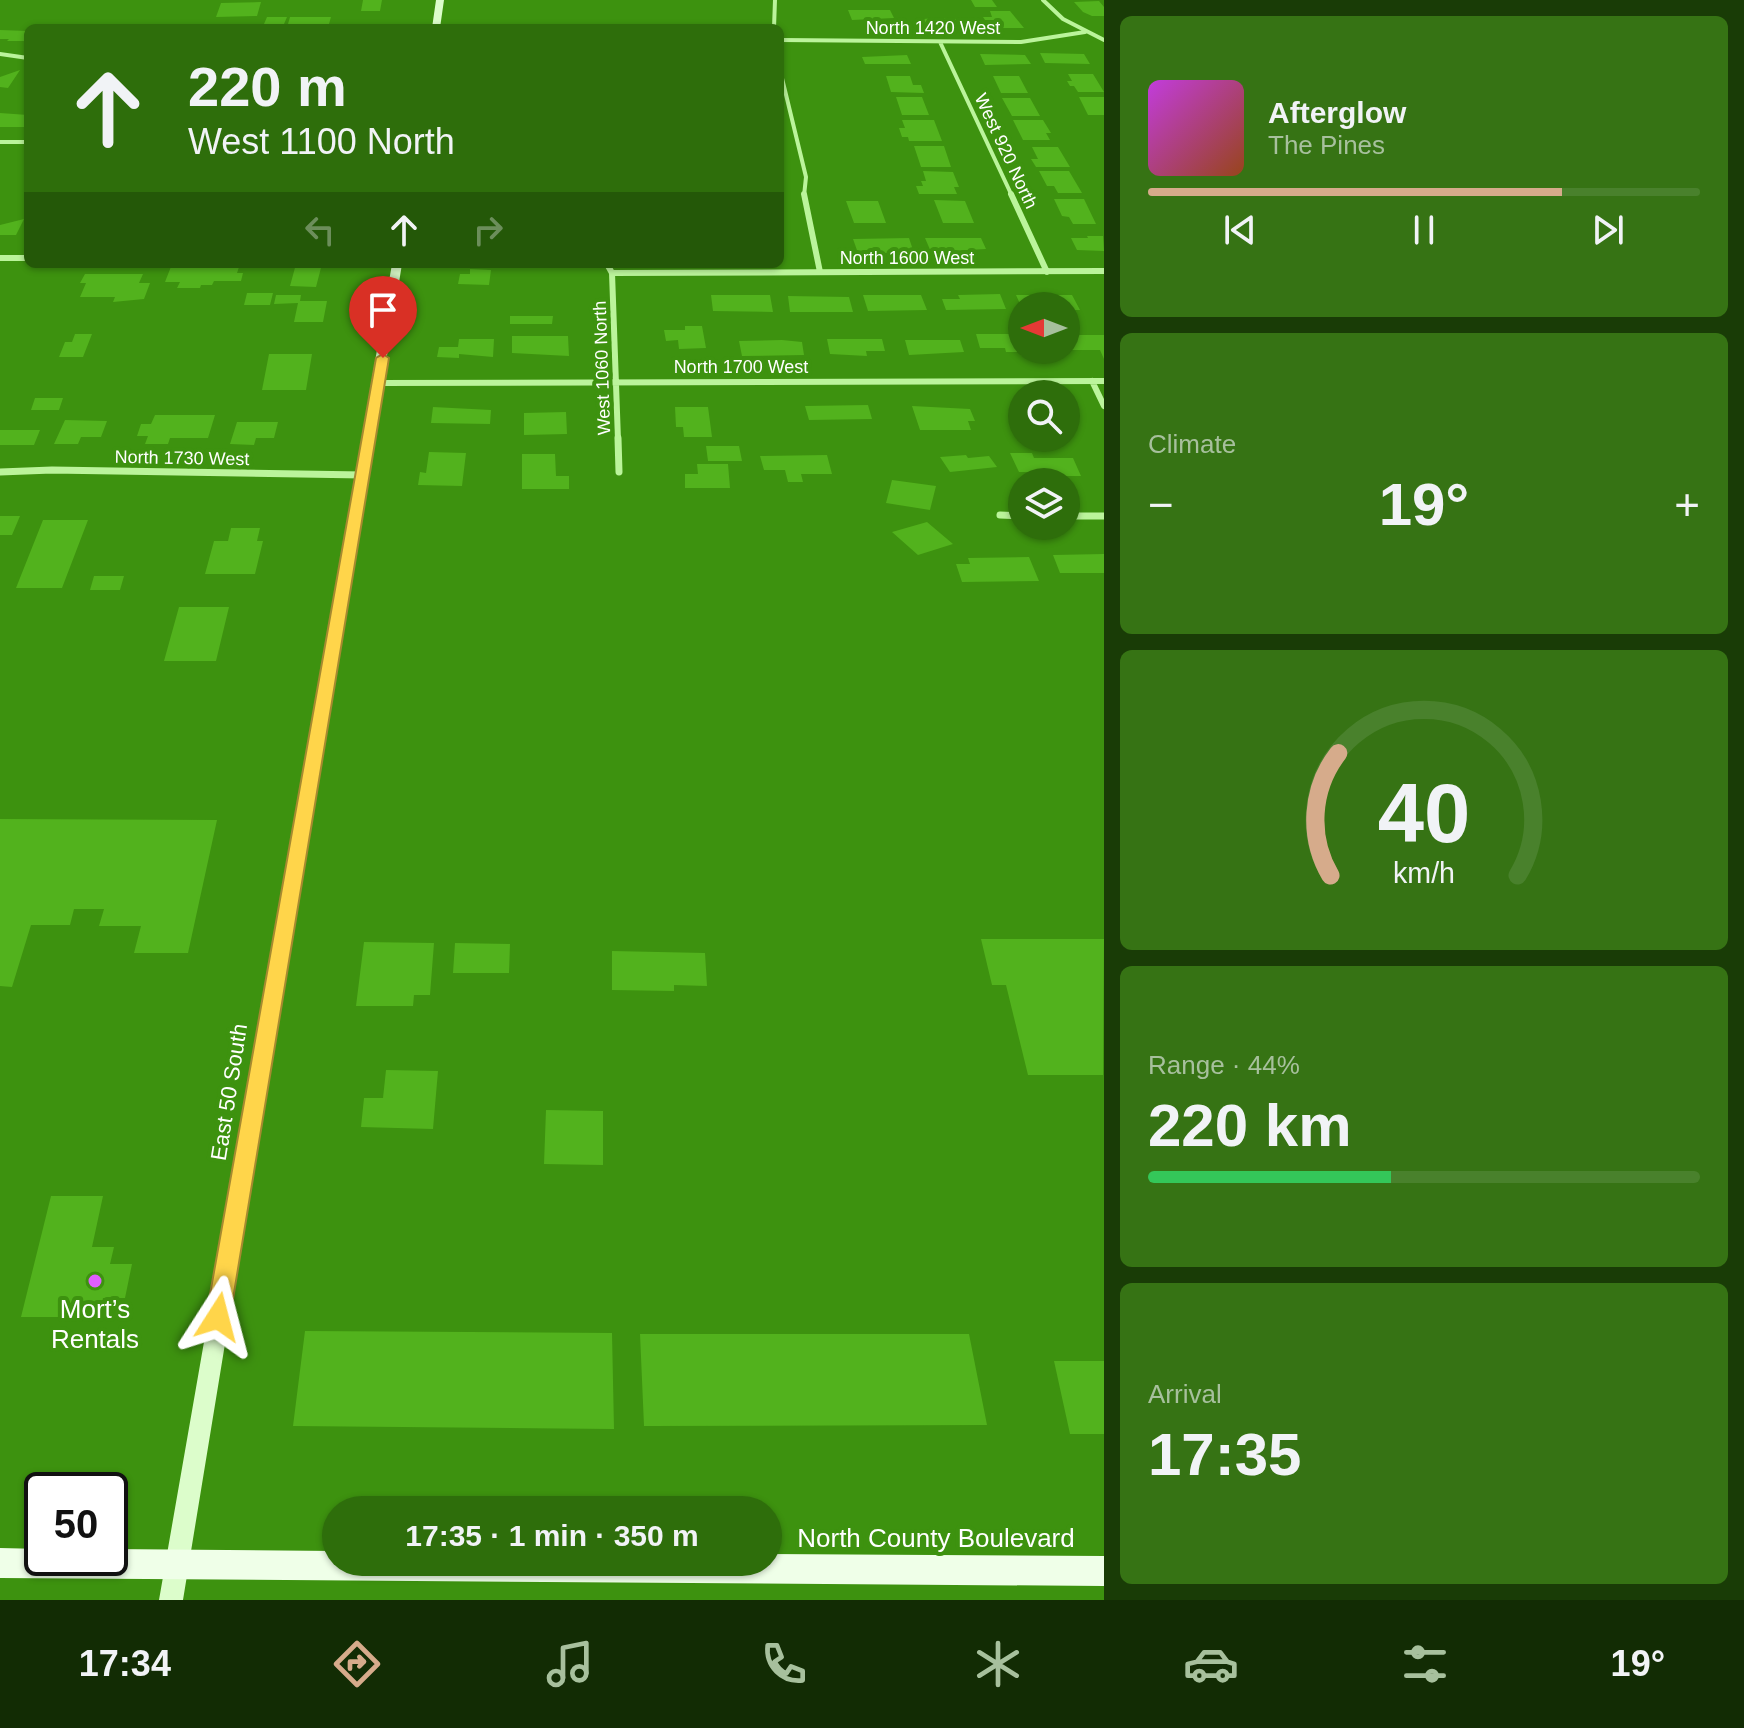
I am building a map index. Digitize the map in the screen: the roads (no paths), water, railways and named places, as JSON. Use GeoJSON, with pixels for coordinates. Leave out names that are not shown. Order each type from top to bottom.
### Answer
{"type":"FeatureCollection","features":[{"type":"Feature","properties":{"kind":"main road"},"geometry":{"type":"LineString","coordinates":[[437,24],[440,0]]}},
{"type":"Feature","properties":{"kind":"main road","name":"East 50 South"},"geometry":{"type":"LineString","coordinates":[[171,1600],[396,268]]}},
{"type":"Feature","properties":{"kind":"main road","name":"North County Boulevard"},"geometry":{"type":"LineString","coordinates":[[0,1563],[1104,1571]]}},
{"type":"Feature","properties":{"kind":"street"},"geometry":{"type":"LineString","coordinates":[[774,24],[775,0]]}},
{"type":"Feature","properties":{"kind":"street"},"geometry":{"type":"LineString","coordinates":[[1043,0],[1063,20],[1104,40]]}},
{"type":"Feature","properties":{"kind":"street","name":"North 1420 West"},"geometry":{"type":"LineString","coordinates":[[784,40],[1021,42],[1085,32]]}},
{"type":"Feature","properties":{"kind":"street","name":"West 920 North"},"geometry":{"type":"LineString","coordinates":[[940,42],[1047,272]]}},
{"type":"Feature","properties":{"kind":"street"},"geometry":{"type":"LineString","coordinates":[[0,54],[24,57]]}},
{"type":"Feature","properties":{"kind":"street"},"geometry":{"type":"LineString","coordinates":[[784,86],[806,177],[804,197],[820,272]]}},
{"type":"Feature","properties":{"kind":"street"},"geometry":{"type":"LineString","coordinates":[[784,111],[790,111]]}},
{"type":"Feature","properties":{"kind":"street"},"geometry":{"type":"LineString","coordinates":[[0,142],[24,142]]}},
{"type":"Feature","properties":{"kind":"street"},"geometry":{"type":"LineString","coordinates":[[0,258],[24,258]]}},
{"type":"Feature","properties":{"kind":"street","name":"West 1060 North"},"geometry":{"type":"LineString","coordinates":[[609,268],[612,273],[619,472]]}},
{"type":"Feature","properties":{"kind":"street","name":"North 1600 West"},"geometry":{"type":"LineString","coordinates":[[612,273],[1104,271]]}},
{"type":"Feature","properties":{"kind":"street"},"geometry":{"type":"LineString","coordinates":[[1092,381],[1104,406]]}},
{"type":"Feature","properties":{"kind":"street","name":"North 1700 West"},"geometry":{"type":"LineString","coordinates":[[379,383],[1104,381]]}},
{"type":"Feature","properties":{"kind":"street","name":"North 1730 West"},"geometry":{"type":"LineString","coordinates":[[0,472],[52,470],[363,475]]}},
{"type":"Feature","properties":{"kind":"street"},"geometry":{"type":"LineString","coordinates":[[1000,515],[1008,515]]}},
{"type":"Feature","properties":{"kind":"street"},"geometry":{"type":"LineString","coordinates":[[1080,516],[1104,516]]}},
{"type":"Feature","properties":{"kind":"place","name":"Mort’s Rentals"},"geometry":{"type":"Point","coordinates":[95,1281]}}]}
